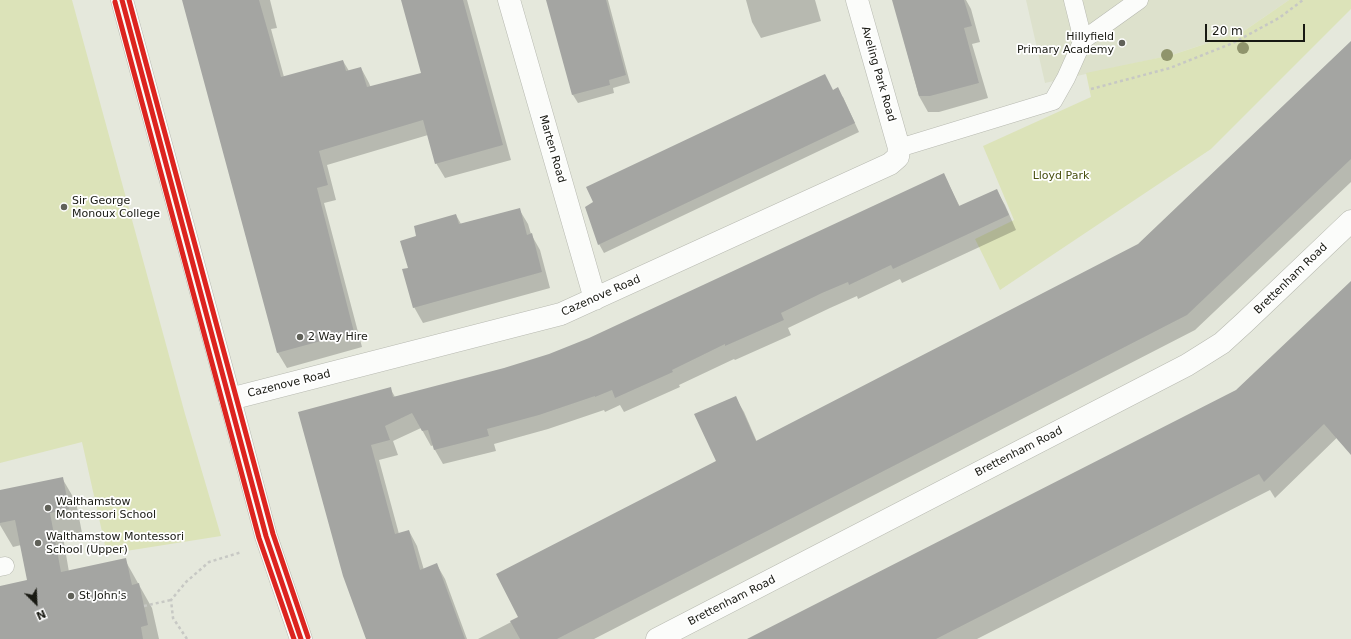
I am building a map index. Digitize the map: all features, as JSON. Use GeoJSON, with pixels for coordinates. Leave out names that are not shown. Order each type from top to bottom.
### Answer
{"type":"FeatureCollection","features":[{"type":"Feature","properties":{"kind":"street"},"geometry":{"type":"LineString","coordinates":[[122,0],[268,545],[301,639]]}},
{"type":"Feature","properties":{"kind":"street","name":"Marten Road"},"geometry":{"type":"LineString","coordinates":[[509,0],[595,299]]}},
{"type":"Feature","properties":{"kind":"street","name":"Aveling Park Road"},"geometry":{"type":"LineString","coordinates":[[856,0],[899,148]]}},
{"type":"Feature","properties":{"kind":"street","name":"Cazenove Road"},"geometry":{"type":"LineString","coordinates":[[230,399],[561,314],[890,164],[898,157],[899,148]]}},
{"type":"Feature","properties":{"kind":"street","name":"Brettenham Road"},"geometry":{"type":"LineString","coordinates":[[657,639],[1187,365],[1222,343],[1246,322],[1351,221]]}},
{"type":"Feature","properties":{"kind":"lane"},"geometry":{"type":"LineString","coordinates":[[1073,0],[1083,40]]}},
{"type":"Feature","properties":{"kind":"lane"},"geometry":{"type":"LineString","coordinates":[[899,148],[1053,100],[1066,78],[1083,40],[1139,0]]}},
{"type":"Feature","properties":{"kind":"path"},"geometry":{"type":"LineString","coordinates":[[1053,100],[1170,68],[1233,43],[1280,18],[1303,0]]}},
{"type":"Feature","properties":{"kind":"path"},"geometry":{"type":"LineString","coordinates":[[144,606],[172,600],[186,582],[209,562],[268,545]]}},
{"type":"Feature","properties":{"kind":"path"},"geometry":{"type":"LineString","coordinates":[[172,600],[173,618],[187,639]]}},
{"type":"Feature","properties":{"kind":"shaded area","name":"Hillyfield Primary Academy"},"geometry":{"type":"Polygon","coordinates":[[[1026,0],[1289,0],[1244,31],[1172,55],[1045,83],[1026,0]]]}},
{"type":"Feature","properties":{"kind":"green space","name":"Sir George Monoux College"},"geometry":{"type":"Polygon","coordinates":[[[0,0],[72,0],[185,414],[221,536],[107,554],[82,442],[0,463],[0,0]]]}},
{"type":"Feature","properties":{"kind":"green space","name":"Lloyd Park"},"geometry":{"type":"Polygon","coordinates":[[[1289,0],[1351,0],[1351,9],[1211,149],[1000,290],[975,239],[1014,220],[983,146],[1091,97],[1086,73],[1172,55],[1244,31],[1289,0]]]}},
{"type":"Feature","properties":{"kind":"building"},"geometry":{"type":"Polygon","coordinates":[[[182,0],[259,0],[281,77],[343,60],[346,71],[361,67],[367,87],[421,73],[401,0],[463,0],[503,145],[435,164],[423,120],[319,151],[328,185],[317,188],[354,332],[277,353],[182,0]]]}},
{"type":"Feature","properties":{"kind":"building"},"geometry":{"type":"Polygon","coordinates":[[[546,0],[606,0],[626,75],[609,80],[610,85],[572,95],[546,0]]]}},
{"type":"Feature","properties":{"kind":"building"},"geometry":{"type":"Polygon","coordinates":[[[892,0],[964,0],[972,26],[964,28],[979,83],[930,96],[919,96],[892,0]]]}},
{"type":"Feature","properties":{"kind":"building"},"geometry":{"type":"Polygon","coordinates":[[[1351,41],[1351,159],[1187,315],[557,639],[520,639],[510,621],[518,617],[496,574],[716,461],[694,414],[736,396],[756,441],[1138,244],[1351,41]]]}},
{"type":"Feature","properties":{"kind":"building"},"geometry":{"type":"Polygon","coordinates":[[[825,74],[833,90],[838,87],[855,123],[598,245],[585,207],[593,202],[586,187],[825,74]]]}},
{"type":"Feature","properties":{"kind":"building"},"geometry":{"type":"Polygon","coordinates":[[[944,173],[959,206],[997,189],[1009,215],[893,269],[891,265],[849,285],[848,282],[822,293],[781,313],[784,320],[725,346],[725,344],[672,370],[673,372],[615,398],[612,390],[539,415],[487,429],[489,436],[434,450],[428,430],[422,431],[412,413],[385,426],[390,440],[371,445],[395,534],[409,530],[420,570],[437,563],[465,639],[366,639],[343,576],[298,412],[391,387],[393,397],[504,368],[549,354],[589,338],[944,173]]]}},
{"type":"Feature","properties":{"kind":"building"},"geometry":{"type":"Polygon","coordinates":[[[520,208],[527,235],[532,233],[542,272],[413,308],[402,269],[408,268],[400,241],[416,236],[414,226],[456,214],[459,224],[520,208]]]}},
{"type":"Feature","properties":{"kind":"building"},"geometry":{"type":"Polygon","coordinates":[[[1351,281],[1351,455],[1324,424],[1264,482],[1259,474],[936,639],[747,639],[1236,390],[1351,281]]]}},
{"type":"Feature","properties":{"kind":"building","name":"St John's"},"geometry":{"type":"Polygon","coordinates":[[[63,477],[69,509],[50,513],[61,572],[126,558],[132,585],[139,583],[148,625],[141,627],[143,639],[0,639],[0,586],[27,580],[15,520],[0,523],[0,490],[63,477]]]}},
{"type":"Feature","properties":{"kind":"transit line"},"geometry":{"type":"LineString","coordinates":[[122,0],[266,536],[301,639]]}},
{"type":"Feature","properties":{"kind":"transit line"},"geometry":{"type":"LineString","coordinates":[[129,0],[273,534],[308,637]]}},
{"type":"Feature","properties":{"kind":"transit line"},"geometry":{"type":"LineString","coordinates":[[115,2],[259,538],[294,639]]}},
{"type":"Feature","properties":{"kind":"place","name":"Hillyfield Primary Academy"},"geometry":{"type":"Point","coordinates":[1122,43]}},
{"type":"Feature","properties":{"kind":"place","name":"Sir George Monoux College"},"geometry":{"type":"Point","coordinates":[64,207]}},
{"type":"Feature","properties":{"kind":"place","name":"2 Way Hire"},"geometry":{"type":"Point","coordinates":[300,337]}},
{"type":"Feature","properties":{"kind":"place","name":"Walthamstow Montessori School"},"geometry":{"type":"Point","coordinates":[48,508]}},
{"type":"Feature","properties":{"kind":"place","name":"Walthamstow Montessori School (Upper)"},"geometry":{"type":"Point","coordinates":[38,543]}},
{"type":"Feature","properties":{"kind":"place","name":"St John's"},"geometry":{"type":"Point","coordinates":[71,596]}}]}
